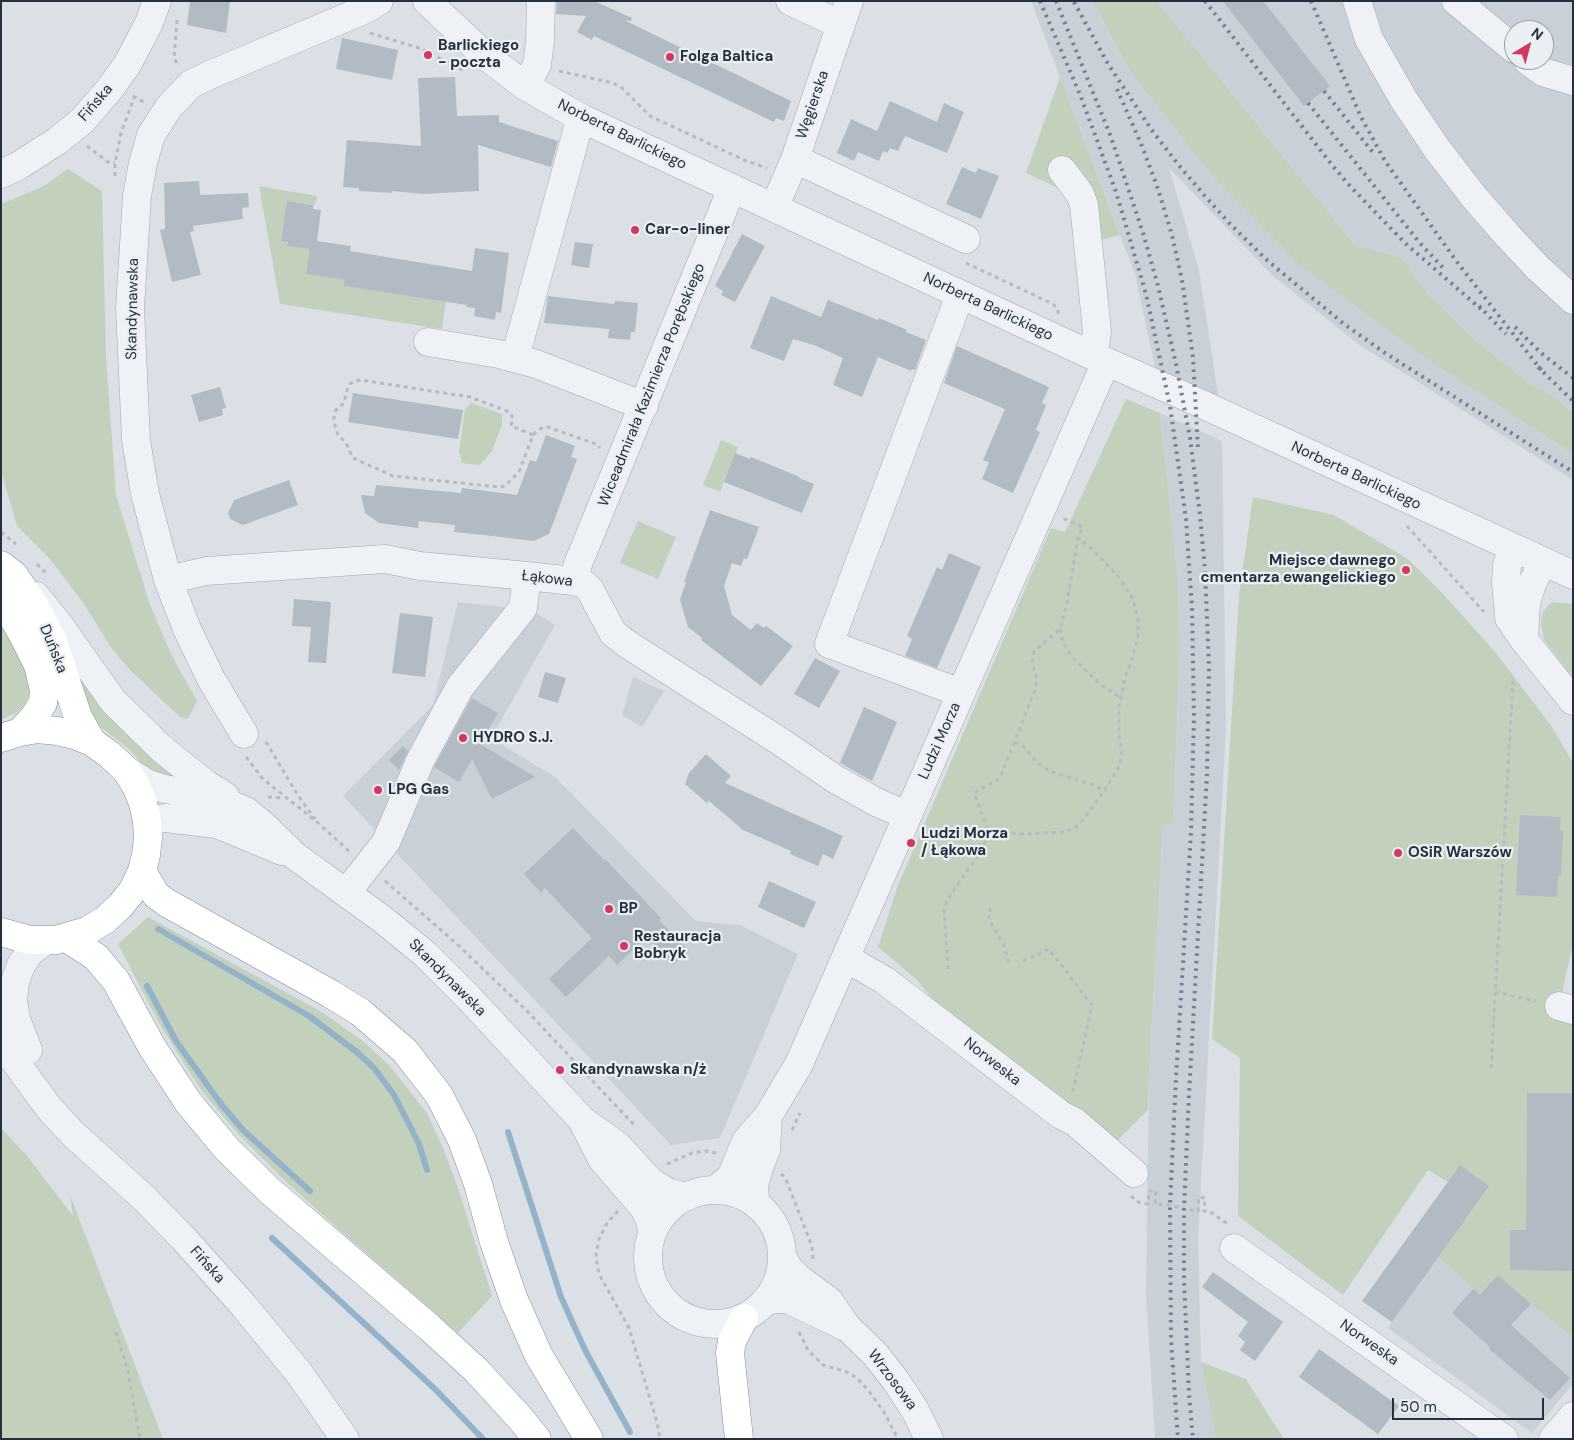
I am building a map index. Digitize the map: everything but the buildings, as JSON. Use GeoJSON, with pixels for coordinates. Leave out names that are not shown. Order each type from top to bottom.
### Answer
{"type":"FeatureCollection","features":[{"type":"Feature","properties":{"kind":"highway","name":"Duńska"},"geometry":{"type":"LineString","coordinates":[[11,735],[34,717],[43,703],[44,690],[38,665],[23,635],[14,569]]}},
{"type":"Feature","properties":{"kind":"highway","name":"Duńska"},"geometry":{"type":"LineString","coordinates":[[14,569],[52,639],[78,717],[92,742]]}},
{"type":"Feature","properties":{"kind":"highway"},"geometry":{"type":"LineString","coordinates":[[1,932],[30,940],[56,939],[87,931],[105,920],[133,890],[142,871],[146,855],[147,821],[143,803],[136,786],[126,770],[110,754],[92,742],[57,730],[38,729],[11,735]]}},
{"type":"Feature","properties":{"kind":"highway"},"geometry":{"type":"LineString","coordinates":[[142,871],[156,894],[167,903],[332,994],[360,1012],[405,1051],[438,1095],[462,1140],[478,1184],[494,1242],[514,1300],[539,1356],[589,1439]]}},
{"type":"Feature","properties":{"kind":"highway"},"geometry":{"type":"LineString","coordinates":[[56,939],[96,957],[116,981],[152,1047],[188,1102],[226,1148],[302,1219],[430,1328],[476,1370],[537,1439]]}},
{"type":"Feature","properties":{"kind":"highway"},"geometry":{"type":"LineString","coordinates":[[739,1439],[730,1353],[732,1341],[744,1318]]}},
{"type":"Feature","properties":{"kind":"street","name":"Skandynawska"},"geometry":{"type":"LineString","coordinates":[[252,734],[211,679],[187,629],[168,580],[145,494],[136,440],[130,308],[137,196],[143,163],[151,135],[169,107],[191,84],[366,9],[379,1]]}},
{"type":"Feature","properties":{"kind":"street","name":"Norberta Barlickiego"},"geometry":{"type":"LineString","coordinates":[[427,1],[483,54],[531,75],[583,119],[960,295],[1573,575]]}},
{"type":"Feature","properties":{"kind":"street"},"geometry":{"type":"LineString","coordinates":[[531,75],[540,41],[541,1]]}},
{"type":"Feature","properties":{"kind":"street"},"geometry":{"type":"LineString","coordinates":[[790,1],[845,13]]}},
{"type":"Feature","properties":{"kind":"street"},"geometry":{"type":"LineString","coordinates":[[1357,1],[1369,39],[1404,100],[1437,150],[1508,236],[1538,268],[1573,300]]}},
{"type":"Feature","properties":{"kind":"street"},"geometry":{"type":"LineString","coordinates":[[1456,1],[1504,41]]}},
{"type":"Feature","properties":{"kind":"street","name":"Fińska"},"geometry":{"type":"LineString","coordinates":[[1,174],[18,166],[57,141],[82,121],[108,91],[127,64],[149,23],[167,6]]}},
{"type":"Feature","properties":{"kind":"street","name":"Węgierska"},"geometry":{"type":"LineString","coordinates":[[774,208],[792,167],[845,13]]}},
{"type":"Feature","properties":{"kind":"street"},"geometry":{"type":"LineString","coordinates":[[1540,70],[1573,81]]}},
{"type":"Feature","properties":{"kind":"street"},"geometry":{"type":"LineString","coordinates":[[515,358],[577,131],[583,119]]}},
{"type":"Feature","properties":{"kind":"street"},"geometry":{"type":"LineString","coordinates":[[792,167],[965,250]]}},
{"type":"Feature","properties":{"kind":"street","name":"Ludzi Morza"},"geometry":{"type":"LineString","coordinates":[[715,1190],[731,1177],[746,1141],[768,1116],[799,1064],[961,693],[1099,359],[1096,345],[1097,331],[1084,205],[1080,194],[1062,170]]}},
{"type":"Feature","properties":{"kind":"street","name":"Wiceadmirała Kazimierza Porębskiego"},"geometry":{"type":"LineString","coordinates":[[573,581],[732,188]]}},
{"type":"Feature","properties":{"kind":"street"},"geometry":{"type":"LineString","coordinates":[[960,295],[829,644],[961,693]]}},
{"type":"Feature","properties":{"kind":"street"},"geometry":{"type":"LineString","coordinates":[[428,342],[499,354],[536,364],[644,406]]}},
{"type":"Feature","properties":{"kind":"street"},"geometry":{"type":"LineString","coordinates":[[1513,548],[1506,573],[1509,618],[1524,640],[1573,700]]}},
{"type":"Feature","properties":{"kind":"street","name":"Łąkowa"},"geometry":{"type":"LineString","coordinates":[[168,580],[206,571],[385,559],[420,566],[573,581],[584,584],[590,590],[613,633],[627,644],[778,740],[835,779],[878,803],[907,815]]}},
{"type":"Feature","properties":{"kind":"street"},"geometry":{"type":"LineString","coordinates":[[1524,640],[1526,603],[1542,561]]}},
{"type":"Feature","properties":{"kind":"street"},"geometry":{"type":"LineString","coordinates":[[14,569],[60,626],[113,701],[146,735],[179,764],[254,803]]}},
{"type":"Feature","properties":{"kind":"street"},"geometry":{"type":"LineString","coordinates":[[346,892],[386,842],[420,761],[460,687],[523,608],[527,576]]}},
{"type":"Feature","properties":{"kind":"street","name":"Skandynawska"},"geometry":{"type":"LineString","coordinates":[[126,770],[148,784],[165,789],[218,799],[254,803],[264,824],[295,856],[405,937],[434,963],[583,1121],[617,1146],[657,1187],[669,1193],[686,1197]]}},
{"type":"Feature","properties":{"kind":"street","name":"Skandynawska"},"geometry":{"type":"LineString","coordinates":[[147,821],[165,818],[217,824],[295,856]]}},
{"type":"Feature","properties":{"kind":"street","name":"Fińska"},"geometry":{"type":"LineString","coordinates":[[50,1108],[16,1019],[13,1000],[15,982],[21,965],[31,951],[56,939]]}},
{"type":"Feature","properties":{"kind":"street","name":"Norweska"},"geometry":{"type":"LineString","coordinates":[[846,958],[884,980],[1061,1115],[1075,1122],[1134,1172]]}},
{"type":"Feature","properties":{"kind":"street","name":"Fińska"},"geometry":{"type":"LineString","coordinates":[[1,1029],[6,1050],[50,1108],[72,1133],[177,1232],[244,1306],[299,1373],[345,1439]]}},
{"type":"Feature","properties":{"kind":"street","name":"Ludzi Morza"},"geometry":{"type":"LineString","coordinates":[[757,1205],[754,1186],[766,1150],[768,1116]]}},
{"type":"Feature","properties":{"kind":"street","name":"Skandynawska"},"geometry":{"type":"LineString","coordinates":[[583,1121],[602,1159],[646,1209],[652,1232]]}},
{"type":"Feature","properties":{"kind":"street"},"geometry":{"type":"LineString","coordinates":[[715,1190],[745,1197],[768,1216],[776,1228],[783,1258],[778,1280],[768,1300],[757,1310],[744,1318],[730,1323],[708,1324],[686,1318],[662,1300],[654,1287],[648,1257],[652,1232],[662,1215],[674,1204],[686,1197],[700,1192],[715,1190]]}},
{"type":"Feature","properties":{"kind":"street","name":"Norweska"},"geometry":{"type":"LineString","coordinates":[[1234,1248],[1504,1439]]}},
{"type":"Feature","properties":{"kind":"street","name":"Wrzosowa"},"geometry":{"type":"LineString","coordinates":[[783,1258],[789,1269],[798,1278],[829,1301],[847,1327],[875,1354],[915,1410],[929,1439]]}},
{"type":"Feature","properties":{"kind":"street","name":"Wrzosowa"},"geometry":{"type":"LineString","coordinates":[[768,1300],[789,1300],[847,1327]]}},
{"type":"Feature","properties":{"kind":"street"},"geometry":{"type":"LineString","coordinates":[[1554,1439],[1573,1416]]}},
{"type":"Feature","properties":{"kind":"path"},"geometry":{"type":"LineString","coordinates":[[167,6],[174,59],[191,84]]}},
{"type":"Feature","properties":{"kind":"path"},"geometry":{"type":"LineString","coordinates":[[365,33],[372,33],[422,49],[474,76]]}},
{"type":"Feature","properties":{"kind":"path"},"geometry":{"type":"LineString","coordinates":[[531,75],[576,76],[613,83],[622,88],[650,116],[744,160],[792,167]]}},
{"type":"Feature","properties":{"kind":"path"},"geometry":{"type":"LineString","coordinates":[[126,94],[148,105]]}},
{"type":"Feature","properties":{"kind":"path"},"geometry":{"type":"LineString","coordinates":[[83,143],[108,162],[120,164]]}},
{"type":"Feature","properties":{"kind":"path"},"geometry":{"type":"LineString","coordinates":[[965,250],[1053,304],[1058,310],[1056,321]]}},
{"type":"Feature","properties":{"kind":"path"},"geometry":{"type":"LineString","coordinates":[[533,435],[511,426],[512,414],[470,397],[361,380],[350,384],[344,403],[336,410],[334,415],[338,435],[346,443],[353,458],[393,476],[499,487],[505,486],[519,472],[533,435],[540,428],[548,427],[596,444],[603,452]]}},
{"type":"Feature","properties":{"kind":"path"},"geometry":{"type":"LineString","coordinates":[[1057,516],[1083,527],[1078,537],[1060,629],[1063,643],[1072,656],[1100,684],[1121,698]]}},
{"type":"Feature","properties":{"kind":"path"},"geometry":{"type":"LineString","coordinates":[[1403,521],[1488,617]]}},
{"type":"Feature","properties":{"kind":"path"},"geometry":{"type":"LineString","coordinates":[[1,532],[14,569],[48,575]]}},
{"type":"Feature","properties":{"kind":"path"},"geometry":{"type":"LineString","coordinates":[[988,830],[1022,834],[1064,832],[1075,828],[1104,791],[1120,765],[1122,751],[1118,724],[1121,698],[1138,635],[1138,620],[1133,599],[1117,576],[1078,537]]}},
{"type":"Feature","properties":{"kind":"path"},"geometry":{"type":"LineString","coordinates":[[948,969],[944,910],[947,900],[987,838],[988,830],[974,792],[1000,778],[1036,687],[1036,676],[1032,662],[1034,651],[1060,629]]}},
{"type":"Feature","properties":{"kind":"path"},"geometry":{"type":"LineString","coordinates":[[1490,1068],[1513,681]]}},
{"type":"Feature","properties":{"kind":"path"},"geometry":{"type":"LineString","coordinates":[[252,734],[317,822],[458,945],[507,992],[636,1128]]}},
{"type":"Feature","properties":{"kind":"path"},"geometry":{"type":"LineString","coordinates":[[1015,742],[1024,747],[1036,761],[1049,771],[1094,785],[1104,791]]}},
{"type":"Feature","properties":{"kind":"path"},"geometry":{"type":"LineString","coordinates":[[254,803],[267,797],[285,798]]}},
{"type":"Feature","properties":{"kind":"path"},"geometry":{"type":"LineString","coordinates":[[991,908],[988,913],[990,921],[1004,946],[1010,965]]}},
{"type":"Feature","properties":{"kind":"path"},"geometry":{"type":"LineString","coordinates":[[1023,961],[1049,950],[1092,1005],[1068,1118]]}},
{"type":"Feature","properties":{"kind":"path"},"geometry":{"type":"LineString","coordinates":[[1495,992],[1566,1008]]}},
{"type":"Feature","properties":{"kind":"path"},"geometry":{"type":"LineString","coordinates":[[116,1332],[128,1372],[140,1439]]}},
{"type":"Feature","properties":{"kind":"shaded area"},"geometry":{"type":"Polygon","coordinates":[[[1031,1],[1093,1],[1128,68],[1440,368],[1573,454],[1573,480],[1358,344],[1272,275],[1169,168],[1199,270],[1221,414],[1159,385],[1135,274],[1031,1]]]}},
{"type":"Feature","properties":{"kind":"shaded area"},"geometry":{"type":"Polygon","coordinates":[[[1157,1],[1573,1],[1573,412],[1558,400],[1527,381],[1474,339],[1429,295],[1402,258],[1355,245],[1157,1]]]}},
{"type":"Feature","properties":{"kind":"shaded area"},"geometry":{"type":"Polygon","coordinates":[[[1160,413],[1222,441],[1226,728],[1198,1238],[1201,1362],[1216,1439],[1155,1439],[1146,1294],[1149,1074],[1163,826],[1173,823],[1180,648],[1178,582],[1160,413]]]}},
{"type":"Feature","properties":{"kind":"shaded area"},"geometry":{"type":"Polygon","coordinates":[[[458,602],[531,610],[555,625],[491,738],[555,777],[696,921],[740,925],[798,954],[720,1138],[671,1145],[343,796],[433,705],[458,602]]]}},
{"type":"Feature","properties":{"kind":"shaded area"},"geometry":{"type":"Polygon","coordinates":[[[633,677],[664,691],[642,727],[622,715],[633,677]]]}},
{"type":"Feature","properties":{"kind":"shaded area"},"geometry":{"type":"Polygon","coordinates":[[[1438,1256],[1531,1304],[1573,1338],[1573,1384],[1532,1433],[1388,1328],[1438,1256]]]}},
{"type":"Feature","properties":{"kind":"green space"},"geometry":{"type":"Polygon","coordinates":[[[1093,1],[1157,1],[1355,245],[1402,258],[1429,295],[1474,339],[1527,381],[1558,400],[1573,412],[1573,454],[1440,368],[1301,266],[1210,173],[1128,68],[1093,1]]]}},
{"type":"Feature","properties":{"kind":"green space"},"geometry":{"type":"Polygon","coordinates":[[[1060,77],[1120,235],[1092,242],[1081,203],[1058,188],[1026,173],[1060,77]]]}},
{"type":"Feature","properties":{"kind":"green space"},"geometry":{"type":"Polygon","coordinates":[[[68,169],[102,191],[106,356],[116,495],[150,605],[172,656],[197,701],[188,719],[180,717],[131,671],[112,649],[84,604],[50,559],[17,526],[1,471],[1,204],[44,186],[68,169]]]}},
{"type":"Feature","properties":{"kind":"green space"},"geometry":{"type":"Polygon","coordinates":[[[259,186],[317,196],[315,205],[287,201],[287,245],[311,245],[307,274],[345,280],[345,286],[446,301],[442,329],[280,304],[259,186]]]}},
{"type":"Feature","properties":{"kind":"green space"},"geometry":{"type":"Polygon","coordinates":[[[1126,399],[1160,413],[1178,582],[1180,648],[1173,823],[1163,826],[1148,1110],[1115,1143],[950,1021],[918,981],[878,947],[897,888],[1051,528],[1065,532],[1126,399]]]}},
{"type":"Feature","properties":{"kind":"green space"},"geometry":{"type":"Polygon","coordinates":[[[471,403],[502,414],[502,425],[492,451],[480,465],[462,463],[459,451],[465,409],[471,403]]]}},
{"type":"Feature","properties":{"kind":"green space"},"geometry":{"type":"Polygon","coordinates":[[[721,440],[738,447],[720,492],[703,485],[721,440]]]}},
{"type":"Feature","properties":{"kind":"green space","name":"OSiR Warszów"},"geometry":{"type":"Polygon","coordinates":[[[1253,497],[1334,515],[1408,559],[1445,596],[1497,654],[1552,727],[1573,763],[1573,944],[1561,997],[1573,1018],[1573,1338],[1531,1304],[1488,1302],[1438,1256],[1448,1182],[1428,1170],[1343,1295],[1238,1216],[1240,1058],[1212,1039],[1239,595],[1253,497]]]}},
{"type":"Feature","properties":{"kind":"green space"},"geometry":{"type":"Polygon","coordinates":[[[638,521],[676,537],[658,579],[620,563],[638,521]]]}},
{"type":"Feature","properties":{"kind":"green space"},"geometry":{"type":"Polygon","coordinates":[[[1552,602],[1573,604],[1573,677],[1544,640],[1541,624],[1543,611],[1552,602]]]}},
{"type":"Feature","properties":{"kind":"green space"},"geometry":{"type":"Polygon","coordinates":[[[1,611],[23,650],[31,691],[25,704],[17,712],[1,720],[1,611]]]}},
{"type":"Feature","properties":{"kind":"green space"},"geometry":{"type":"Polygon","coordinates":[[[71,664],[190,781],[152,775],[129,749],[99,726],[85,708],[71,664]]]}},
{"type":"Feature","properties":{"kind":"green space"},"geometry":{"type":"Polygon","coordinates":[[[148,917],[322,1012],[364,1042],[389,1065],[427,1113],[444,1150],[458,1188],[492,1296],[458,1333],[280,1176],[237,1133],[201,1090],[160,1025],[118,944],[148,917]]]}},
{"type":"Feature","properties":{"kind":"green space"},"geometry":{"type":"Polygon","coordinates":[[[1,1128],[28,1157],[73,1216],[70,1195],[163,1439],[1,1439],[1,1128]]]}},
{"type":"Feature","properties":{"kind":"green space"},"geometry":{"type":"Polygon","coordinates":[[[1201,1362],[1246,1379],[1284,1439],[1216,1439],[1201,1362]]]}},
{"type":"Feature","properties":{"kind":"waterway"},"geometry":{"type":"LineString","coordinates":[[158,929],[309,1016],[358,1053],[374,1068],[394,1095],[419,1144],[427,1170]]}},
{"type":"Feature","properties":{"kind":"waterway"},"geometry":{"type":"LineString","coordinates":[[147,986],[176,1041],[221,1104],[243,1130],[310,1191]]}},
{"type":"Feature","properties":{"kind":"waterway"},"geometry":{"type":"LineString","coordinates":[[508,1132],[561,1297],[585,1350],[630,1432]]}},
{"type":"Feature","properties":{"kind":"waterway"},"geometry":{"type":"LineString","coordinates":[[272,1238],[436,1390],[483,1439]]}},
{"type":"Feature","properties":{"kind":"railway"},"geometry":{"type":"LineString","coordinates":[[1040,1],[1081,97],[1116,192],[1146,294],[1170,406],[1186,519],[1192,609],[1194,716],[1191,832],[1170,1205],[1171,1339],[1178,1439]]}},
{"type":"Feature","properties":{"kind":"railway"},"geometry":{"type":"LineString","coordinates":[[1056,1],[1111,137],[1144,236],[1176,364],[1190,438],[1200,515],[1205,570],[1209,667],[1207,774],[1184,1209],[1184,1280],[1193,1439]]}},
{"type":"Feature","properties":{"kind":"railway"},"geometry":{"type":"LineString","coordinates":[[1205,1],[1350,186],[1405,243],[1482,310]]}},
{"type":"Feature","properties":{"kind":"railway"},"geometry":{"type":"LineString","coordinates":[[1311,1],[1361,117],[1385,161],[1457,262],[1542,371]]}},
{"type":"Feature","properties":{"kind":"railway"},"geometry":{"type":"LineString","coordinates":[[1074,2],[1108,64],[1151,129],[1204,195],[1268,261],[1344,324],[1385,353],[1573,472]]}},
{"type":"Feature","properties":{"kind":"railway"},"geometry":{"type":"LineString","coordinates":[[1117,89],[1142,146],[1172,235],[1182,280],[1193,357],[1198,449]]}},
{"type":"Feature","properties":{"kind":"railway"},"geometry":{"type":"LineString","coordinates":[[1324,91],[1375,155]]}},
{"type":"Feature","properties":{"kind":"railway"},"geometry":{"type":"LineString","coordinates":[[1308,103],[1419,242],[1446,271]]}},
{"type":"Feature","properties":{"kind":"railway"},"geometry":{"type":"LineString","coordinates":[[1479,306],[1506,334]]}},
{"type":"Feature","properties":{"kind":"railway"},"geometry":{"type":"LineString","coordinates":[[1515,327],[1541,353],[1573,378]]}},
{"type":"Feature","properties":{"kind":"railway"},"geometry":{"type":"LineString","coordinates":[[1538,367],[1573,401]]}},
{"type":"Feature","properties":{"kind":"place","name":"Barlickiego - poczta"},"geometry":{"type":"Point","coordinates":[428,55]}},
{"type":"Feature","properties":{"kind":"place","name":"Folga Baltica"},"geometry":{"type":"Point","coordinates":[670,57]}},
{"type":"Feature","properties":{"kind":"place","name":"Car-o-liner"},"geometry":{"type":"Point","coordinates":[635,230]}},
{"type":"Feature","properties":{"kind":"place","name":"Miejsce dawnego cmentarza ewangelickiego"},"geometry":{"type":"Point","coordinates":[1406,570]}},
{"type":"Feature","properties":{"kind":"place","name":"HYDRO S.J."},"geometry":{"type":"Point","coordinates":[463,738]}},
{"type":"Feature","properties":{"kind":"place","name":"LPG Gas"},"geometry":{"type":"Point","coordinates":[378,790]}},
{"type":"Feature","properties":{"kind":"place","name":"Ludzi Morza / Łąkowa"},"geometry":{"type":"Point","coordinates":[911,843]}},
{"type":"Feature","properties":{"kind":"place","name":"OSiR Warszów"},"geometry":{"type":"Point","coordinates":[1398,853]}},
{"type":"Feature","properties":{"kind":"place","name":"BP"},"geometry":{"type":"Point","coordinates":[609,909]}},
{"type":"Feature","properties":{"kind":"place","name":"Restauracja Bobryk"},"geometry":{"type":"Point","coordinates":[624,946]}},
{"type":"Feature","properties":{"kind":"place","name":"Skandynawska n/ż"},"geometry":{"type":"Point","coordinates":[560,1070]}}]}
